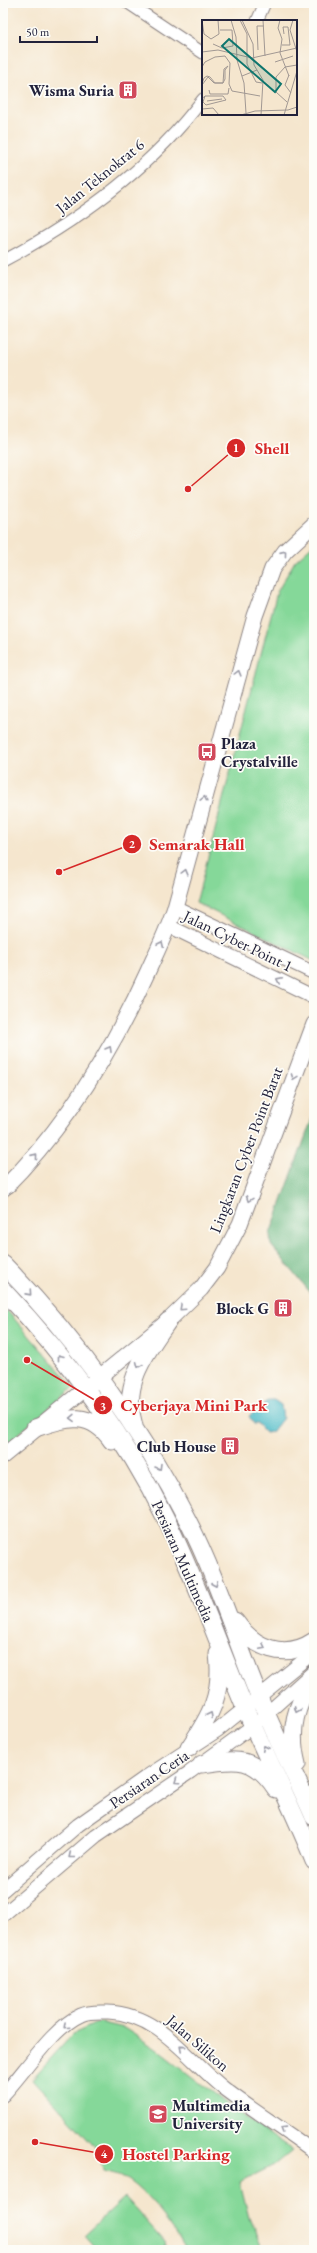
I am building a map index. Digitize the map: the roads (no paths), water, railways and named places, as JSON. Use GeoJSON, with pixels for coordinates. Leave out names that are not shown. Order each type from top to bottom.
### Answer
{"type":"FeatureCollection","features":[{"type":"Feature","properties":{"kind":"main road"},"geometry":{"type":"LineString","coordinates":[[5,1187],[34,1158],[77,1101],[97,1069],[133,1003],[169,926],[255,616],[272,569],[285,552],[314,524]]}},
{"type":"Feature","properties":{"kind":"main road","name":"Lingkaran Cyber Point Barat"},"geometry":{"type":"LineString","coordinates":[[3,1456],[97,1377],[168,1321],[201,1289],[213,1273],[240,1224],[311,1038],[314,1024]]}},
{"type":"Feature","properties":{"kind":"main road","name":"Persiaran Multimedia"},"geometry":{"type":"LineString","coordinates":[[3,1264],[34,1298],[97,1377],[162,1471],[189,1523],[226,1610],[259,1696],[314,1817]]}},
{"type":"Feature","properties":{"kind":"main road","name":"Persiaran Multimedia"},"geometry":{"type":"LineString","coordinates":[[3,1290],[41,1334],[84,1388],[133,1460],[165,1516],[246,1709],[314,1860]]}},
{"type":"Feature","properties":{"kind":"main road"},"geometry":{"type":"LineString","coordinates":[[135,1430],[132,1419],[131,1400],[136,1370],[141,1359],[168,1321]]}},
{"type":"Feature","properties":{"kind":"main road"},"geometry":{"type":"LineString","coordinates":[[35,1428],[75,1418],[92,1423],[101,1428],[132,1470],[181,1552]]}},
{"type":"Feature","properties":{"kind":"main road"},"geometry":{"type":"LineString","coordinates":[[226,1610],[251,1640],[272,1651],[289,1650],[314,1641]]}},
{"type":"Feature","properties":{"kind":"main road"},"geometry":{"type":"LineString","coordinates":[[190,1748],[211,1715],[219,1686],[216,1645],[208,1616]]}},
{"type":"Feature","properties":{"kind":"main road"},"geometry":{"type":"LineString","coordinates":[[314,1675],[297,1710],[292,1736],[298,1767],[314,1817]]}},
{"type":"Feature","properties":{"kind":"main road"},"geometry":{"type":"LineString","coordinates":[[202,1764],[243,1761],[259,1769],[268,1776],[306,1842]]}},
{"type":"Feature","properties":{"kind":"street"},"geometry":{"type":"LineString","coordinates":[[128,3],[202,52]]}},
{"type":"Feature","properties":{"kind":"street"},"geometry":{"type":"LineString","coordinates":[[257,20],[265,3]]}},
{"type":"Feature","properties":{"kind":"street","name":"Jalan Teknokrat 6"},"geometry":{"type":"LineString","coordinates":[[3,261],[42,240],[96,204],[135,173],[173,135],[202,100]]}},
{"type":"Feature","properties":{"kind":"street","name":"Jalan Cyber Point 1"},"geometry":{"type":"LineString","coordinates":[[175,907],[314,973]]}},
{"type":"Feature","properties":{"kind":"street","name":"Jalan Cyber Point 1"},"geometry":{"type":"LineString","coordinates":[[169,926],[314,997]]}},
{"type":"Feature","properties":{"kind":"street","name":"Persiaran Ceria"},"geometry":{"type":"LineString","coordinates":[[3,1890],[84,1821],[218,1730],[246,1709],[259,1696],[314,1652]]}},
{"type":"Feature","properties":{"kind":"street","name":"Persiaran Ceria"},"geometry":{"type":"LineString","coordinates":[[3,1915],[85,1845],[202,1764],[254,1725],[266,1712],[314,1670]]}},
{"type":"Feature","properties":{"kind":"street","name":"Jalan Silikon"},"geometry":{"type":"LineString","coordinates":[[3,2095],[54,2036],[70,2021],[82,2014],[98,2012],[120,2013],[148,2023],[165,2035],[184,2050],[215,2081],[314,2152]]}},
{"type":"Feature","properties":{"kind":"water"},"geometry":{"type":"Polygon","coordinates":[[[269,1400],[274,1400],[281,1405],[283,1418],[272,1432],[266,1433],[258,1424],[254,1424],[249,1416],[253,1412],[261,1413],[264,1410],[263,1404],[269,1400]]]}},
{"type":"Feature","properties":{"kind":"place","name":"Wisma Suria"},"geometry":{"type":"Point","coordinates":[128,90]}},
{"type":"Feature","properties":{"kind":"place","name":"Shell"},"geometry":{"type":"Point","coordinates":[188,489]}},
{"type":"Feature","properties":{"kind":"place","name":"Plaza Crystalville"},"geometry":{"type":"Point","coordinates":[207,752]}},
{"type":"Feature","properties":{"kind":"place","name":"Semarak Hall"},"geometry":{"type":"Point","coordinates":[59,872]}},
{"type":"Feature","properties":{"kind":"place","name":"Block G"},"geometry":{"type":"Point","coordinates":[283,1308]}},
{"type":"Feature","properties":{"kind":"place","name":"Cyberjaya Mini Park"},"geometry":{"type":"Point","coordinates":[27,1360]}},
{"type":"Feature","properties":{"kind":"place","name":"Club House"},"geometry":{"type":"Point","coordinates":[230,1446]}},
{"type":"Feature","properties":{"kind":"place","name":"Multimedia University"},"geometry":{"type":"Point","coordinates":[158,2114]}},
{"type":"Feature","properties":{"kind":"place","name":"Hostel Parking"},"geometry":{"type":"Point","coordinates":[35,2142]}}]}
